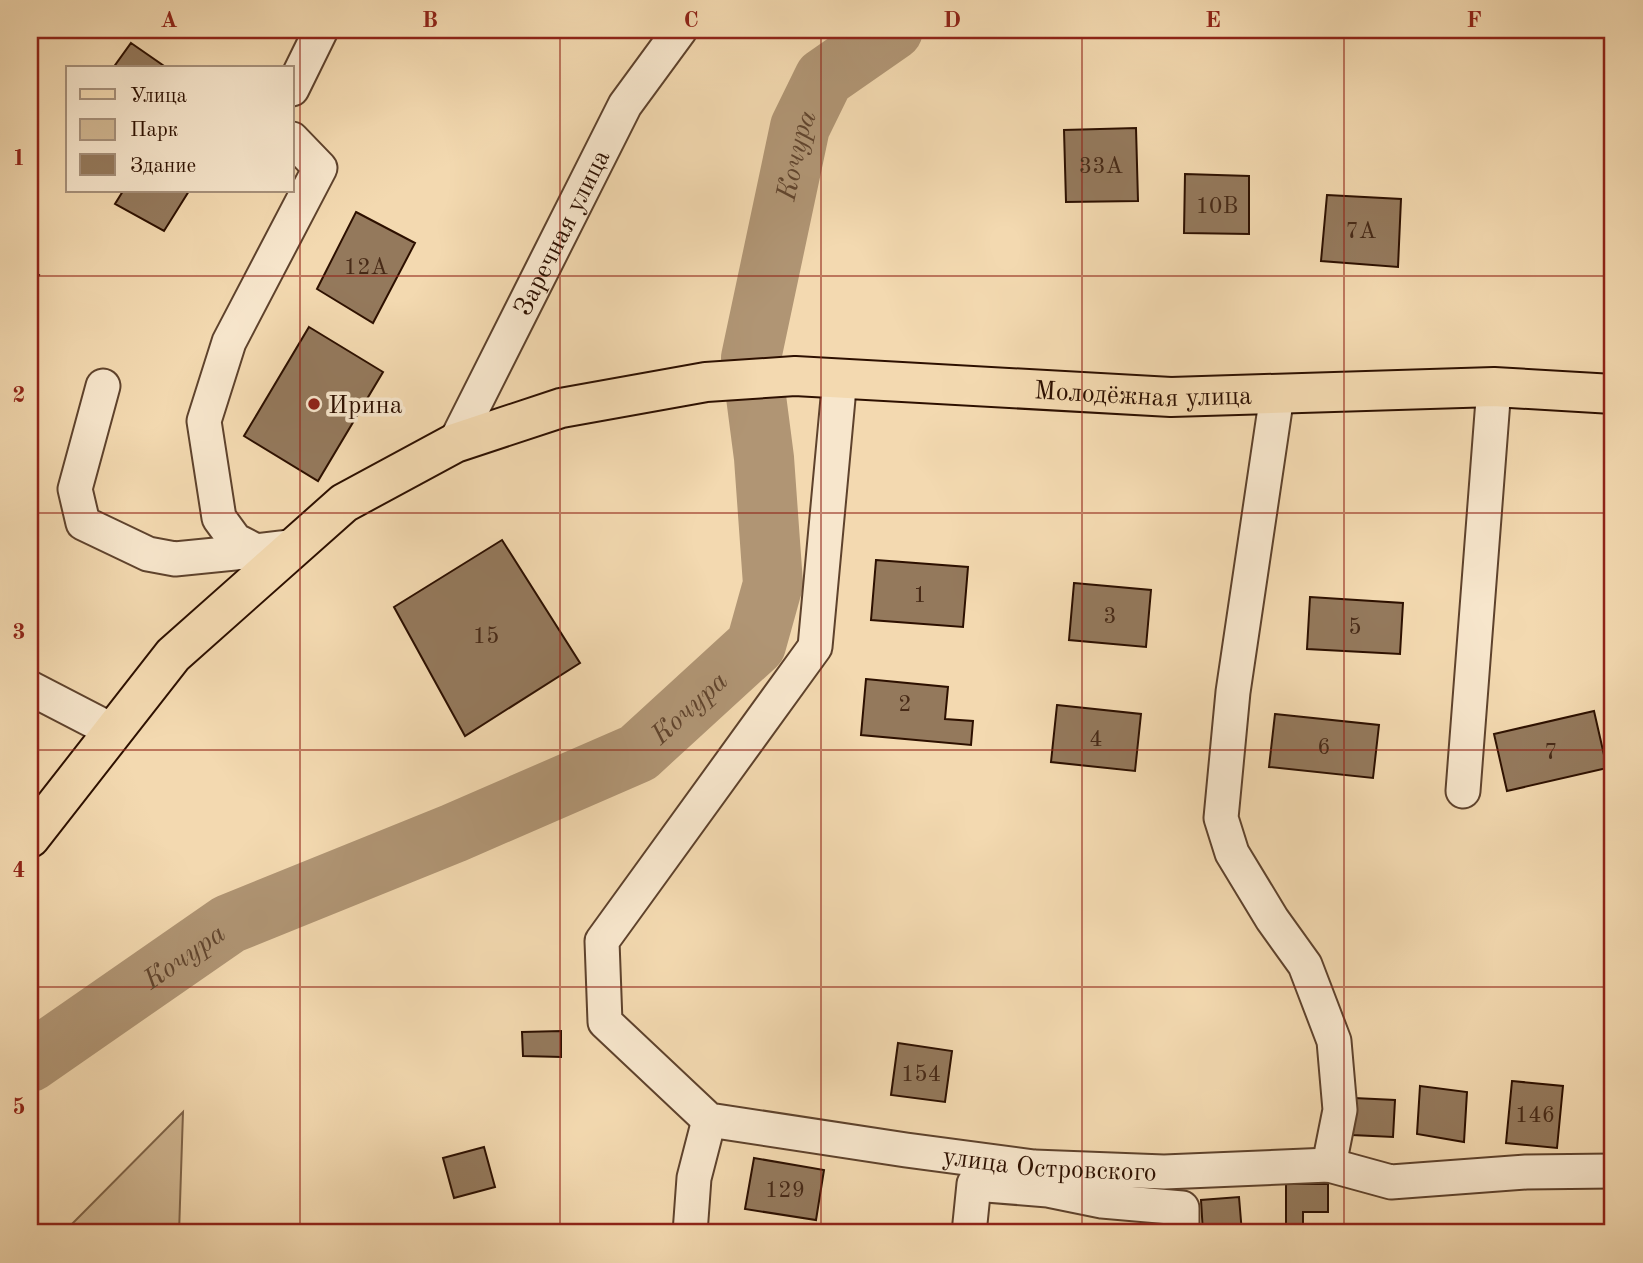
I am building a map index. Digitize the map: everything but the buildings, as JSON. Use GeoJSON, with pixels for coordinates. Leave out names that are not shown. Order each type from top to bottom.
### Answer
{"type":"FeatureCollection","features":[{"type":"Feature","properties":{"kind":"main road","name":"Молодёжная улица"},"geometry":{"type":"LineString","coordinates":[[30,838],[173,655],[344,503],[455,443],[561,408],[706,382],[795,376],[1171,397],[1494,387],[1613,394]]}},
{"type":"Feature","properties":{"kind":"street"},"geometry":{"type":"LineString","coordinates":[[294,85],[321,30]]}},
{"type":"Feature","properties":{"kind":"street","name":"Заречная улица"},"geometry":{"type":"LineString","coordinates":[[455,443],[625,105],[680,30]]}},
{"type":"Feature","properties":{"kind":"street"},"geometry":{"type":"LineString","coordinates":[[256,551],[235,540],[219,518],[204,421],[229,342],[320,168],[294,141]]}},
{"type":"Feature","properties":{"kind":"street"},"geometry":{"type":"LineString","coordinates":[[690,1233],[694,1178],[709,1120],[605,1022],[602,941],[815,647],[840,377]]}},
{"type":"Feature","properties":{"kind":"street"},"geometry":{"type":"LineString","coordinates":[[103,386],[75,489],[83,523],[148,554],[175,559],[296,546]]}},
{"type":"Feature","properties":{"kind":"street"},"geometry":{"type":"LineString","coordinates":[[1463,791],[1494,387]]}},
{"type":"Feature","properties":{"kind":"street"},"geometry":{"type":"LineString","coordinates":[[1278,395],[1233,692],[1221,818],[1232,853],[1272,919],[1305,965],[1334,1041],[1340,1110],[1329,1165]]}},
{"type":"Feature","properties":{"kind":"street"},"geometry":{"type":"LineString","coordinates":[[30,688],[113,731]]}},
{"type":"Feature","properties":{"kind":"street","name":"улица Островского"},"geometry":{"type":"LineString","coordinates":[[709,1120],[1034,1167],[1164,1172],[1329,1165],[1391,1182],[1526,1172],[1613,1171]]}},
{"type":"Feature","properties":{"kind":"street"},"geometry":{"type":"LineString","coordinates":[[969,1233],[974,1184],[1048,1190],[1101,1201],[1182,1208],[1182,1233]]}},
{"type":"Feature","properties":{"kind":"green space"},"geometry":{"type":"Polygon","coordinates":[[[183,1112],[179,1233],[63,1233],[183,1112]]]}},
{"type":"Feature","properties":{"kind":"waterway","name":"Кочура"},"geometry":{"type":"LineString","coordinates":[[30,1062],[229,924],[454,833],[638,753],[756,645],[773,584],[764,458],[751,358],[800,127],[824,78],[893,30]]}},
{"type":"Feature","properties":{"kind":"place","name":"Ирина"},"geometry":{"type":"Point","coordinates":[314,404]}}]}
